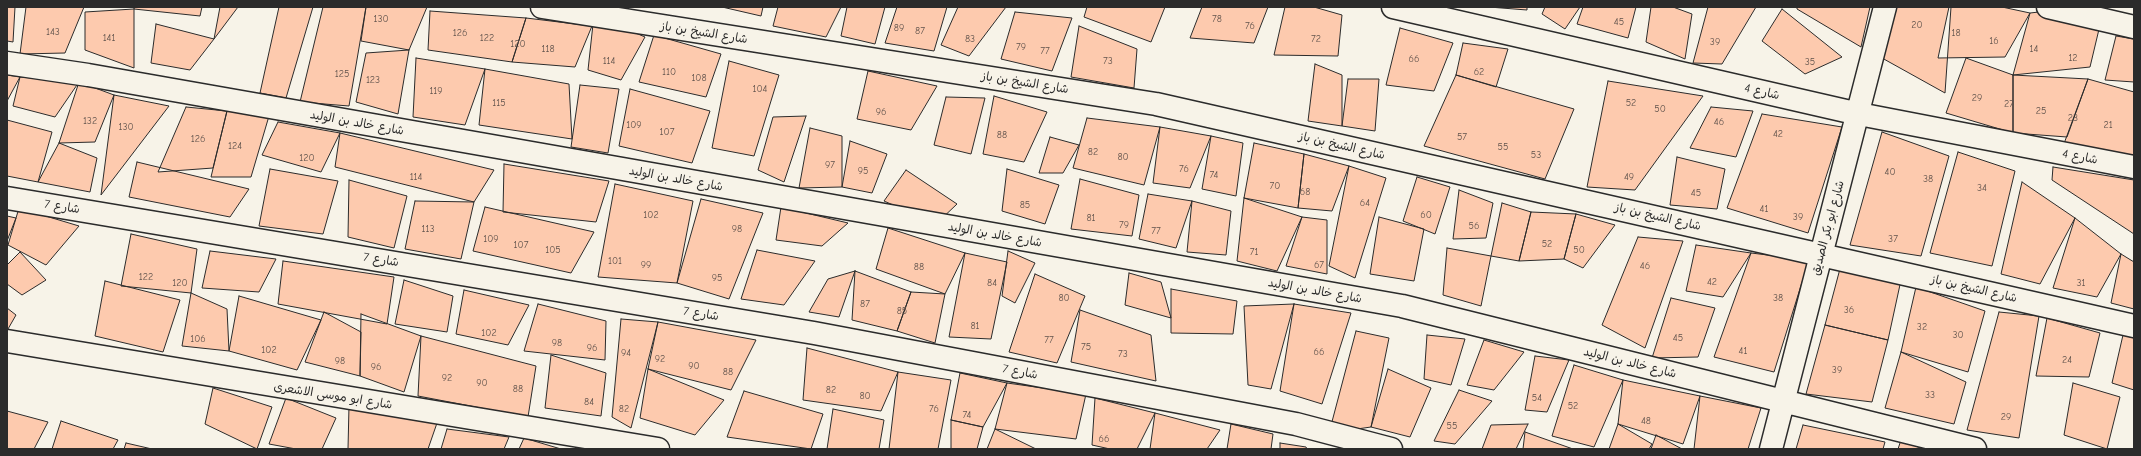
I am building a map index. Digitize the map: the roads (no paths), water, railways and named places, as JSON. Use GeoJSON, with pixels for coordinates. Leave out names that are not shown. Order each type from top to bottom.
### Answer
{"type":"FeatureCollection","features":[{"type":"Feature","properties":{"kind":"street","name":"شارع الشيخ بن باز"},"geometry":{"type":"LineString","coordinates":[[542,7],[1156,104],[1821,253],[2134,326]]}},
{"type":"Feature","properties":{"kind":"street","name":"شارع 4"},"geometry":{"type":"LineString","coordinates":[[1393,7],[1858,114],[2134,167]]}},
{"type":"Feature","properties":{"kind":"street","name":"شارع ابو بكر الصديق"},"geometry":{"type":"LineString","coordinates":[[1771,449],[1858,114],[1884,7]]}},
{"type":"Feature","properties":{"kind":"street"},"geometry":{"type":"LineString","coordinates":[[2048,7],[2134,27]]}},
{"type":"Feature","properties":{"kind":"street","name":"شارع خالد بن الوليد"},"geometry":{"type":"LineString","coordinates":[[7,63],[88,75],[1402,306],[1975,449]]}},
{"type":"Feature","properties":{"kind":"street","name":"شارع 7"},"geometry":{"type":"LineString","coordinates":[[7,198],[814,332],[1296,424],[1391,449]]}},
{"type":"Feature","properties":{"kind":"street","name":"شارع ابو موسى الاشعرى"},"geometry":{"type":"LineString","coordinates":[[7,341],[658,449]]}}]}
